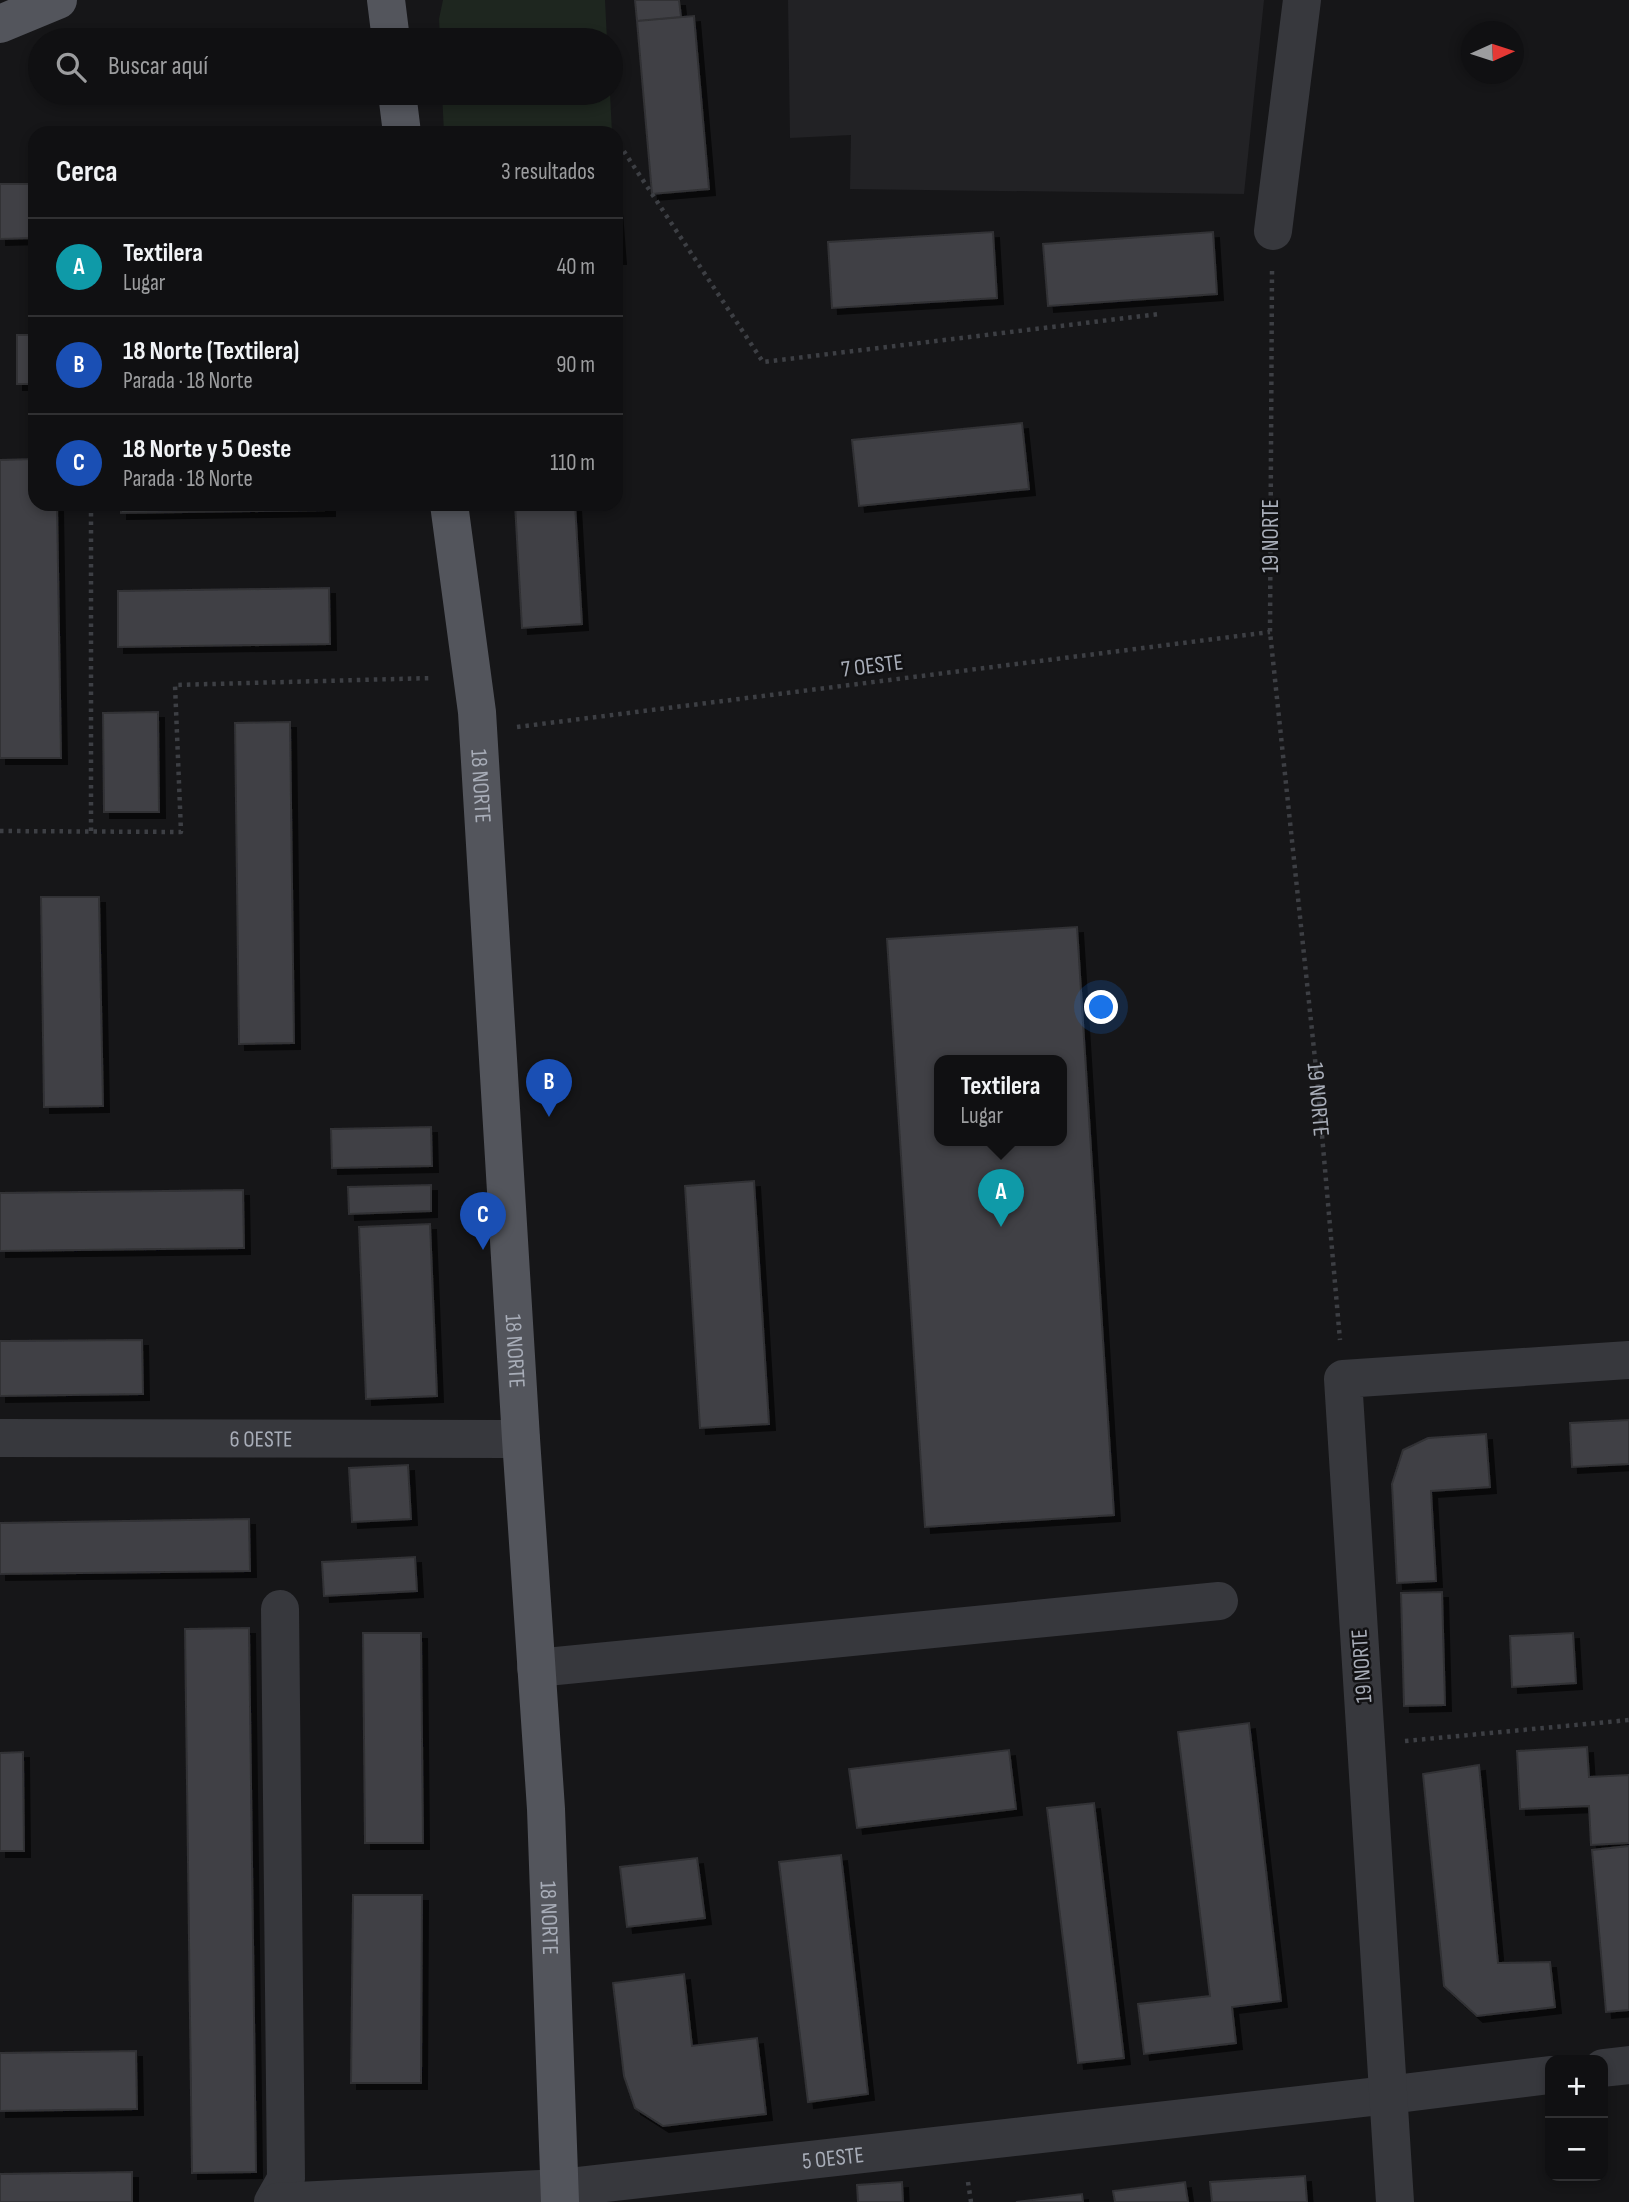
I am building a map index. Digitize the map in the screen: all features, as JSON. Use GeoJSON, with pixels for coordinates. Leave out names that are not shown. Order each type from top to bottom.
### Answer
{"type":"FeatureCollection","features":[{"type":"Feature","properties":{"kind":"main road"},"geometry":{"type":"LineString","coordinates":[[0,24],[58,0]]}},
{"type":"Feature","properties":{"kind":"main road"},"geometry":{"type":"LineString","coordinates":[[398,105],[401,126]]}},
{"type":"Feature","properties":{"kind":"main road","name":"18 NORTE"},"geometry":{"type":"LineString","coordinates":[[450,511],[478,732],[546,1809],[561,2195]]}},
{"type":"Feature","properties":{"kind":"street"},"geometry":{"type":"LineString","coordinates":[[1273,231],[1302,0]]}},
{"type":"Feature","properties":{"kind":"street"},"geometry":{"type":"LineString","coordinates":[[1343,1379],[1629,1360]]}},
{"type":"Feature","properties":{"kind":"street","name":"19 NORTE"},"geometry":{"type":"LineString","coordinates":[[1343,1379],[1395,2202]]}},
{"type":"Feature","properties":{"kind":"street","name":"6 OESTE"},"geometry":{"type":"LineString","coordinates":[[0,1438],[521,1439]]}},
{"type":"Feature","properties":{"kind":"street"},"geometry":{"type":"LineString","coordinates":[[536,1668],[1219,1601]]}},
{"type":"Feature","properties":{"kind":"street"},"geometry":{"type":"LineString","coordinates":[[275,2202],[286,2179],[280,1609]]}},
{"type":"Feature","properties":{"kind":"street"},"geometry":{"type":"LineString","coordinates":[[1608,2067],[1629,2065]]}},
{"type":"Feature","properties":{"kind":"street","name":"5 OESTE"},"geometry":{"type":"LineString","coordinates":[[275,2202],[561,2195],[1545,2076]]}},
{"type":"Feature","properties":{"kind":"path"},"geometry":{"type":"LineString","coordinates":[[623,150],[763,362],[1159,314]]}},
{"type":"Feature","properties":{"kind":"path","name":"19 NORTE"},"geometry":{"type":"LineString","coordinates":[[1273,231],[1270,632],[1317,1078],[1343,1379]]}},
{"type":"Feature","properties":{"kind":"path"},"geometry":{"type":"LineString","coordinates":[[91,511],[91,831]]}},
{"type":"Feature","properties":{"kind":"path","name":"7 OESTE"},"geometry":{"type":"LineString","coordinates":[[478,732],[1270,632]]}},
{"type":"Feature","properties":{"kind":"path"},"geometry":{"type":"LineString","coordinates":[[0,831],[181,832],[174,685],[472,677]]}},
{"type":"Feature","properties":{"kind":"path"},"geometry":{"type":"LineString","coordinates":[[1366,1745],[1629,1720]]}},
{"type":"Feature","properties":{"kind":"shaded area"},"geometry":{"type":"Polygon","coordinates":[[[443,0],[605,0],[606,28],[439,28],[443,0]]]}},
{"type":"Feature","properties":{"kind":"shaded area"},"geometry":{"type":"Polygon","coordinates":[[[788,0],[1264,0],[1244,194],[850,189],[851,135],[790,138],[788,0]]]}},
{"type":"Feature","properties":{"kind":"shaded area"},"geometry":{"type":"Polygon","coordinates":[[[443,105],[611,105],[612,126],[444,126],[443,105]]]}},
{"type":"Feature","properties":{"kind":"building"},"geometry":{"type":"Polygon","coordinates":[[[635,0],[679,0],[681,17],[637,21],[635,0]]]}},
{"type":"Feature","properties":{"kind":"building"},"geometry":{"type":"Polygon","coordinates":[[[694,16],[709,189],[652,194],[637,21],[694,16]]]}},
{"type":"Feature","properties":{"kind":"building"},"geometry":{"type":"Polygon","coordinates":[[[0,184],[28,184],[28,238],[0,239],[0,184]]]}},
{"type":"Feature","properties":{"kind":"building"},"geometry":{"type":"Polygon","coordinates":[[[993,232],[997,298],[832,308],[828,242],[993,232]]]}},
{"type":"Feature","properties":{"kind":"building"},"geometry":{"type":"Polygon","coordinates":[[[1213,232],[1217,294],[1048,306],[1043,244],[1213,232]]]}},
{"type":"Feature","properties":{"kind":"building"},"geometry":{"type":"Polygon","coordinates":[[[17,335],[28,335],[28,384],[17,384],[17,335]]]}},
{"type":"Feature","properties":{"kind":"building"},"geometry":{"type":"Polygon","coordinates":[[[1022,423],[1029,489],[859,506],[852,440],[1022,423]]]}},
{"type":"Feature","properties":{"kind":"building"},"geometry":{"type":"Polygon","coordinates":[[[28,459],[28,511],[57,511],[61,758],[0,758],[0,460],[28,459]]]}},
{"type":"Feature","properties":{"kind":"building"},"geometry":{"type":"Polygon","coordinates":[[[121,511],[260,511],[121,513],[121,511]]]}},
{"type":"Feature","properties":{"kind":"building"},"geometry":{"type":"Polygon","coordinates":[[[515,511],[575,511],[582,624],[522,628],[515,511]]]}},
{"type":"Feature","properties":{"kind":"building"},"geometry":{"type":"Polygon","coordinates":[[[329,588],[330,644],[118,647],[118,591],[329,588]]]}},
{"type":"Feature","properties":{"kind":"building"},"geometry":{"type":"Polygon","coordinates":[[[158,712],[159,812],[104,812],[103,713],[158,712]]]}},
{"type":"Feature","properties":{"kind":"building"},"geometry":{"type":"Polygon","coordinates":[[[290,722],[294,1043],[239,1044],[235,723],[290,722]]]}},
{"type":"Feature","properties":{"kind":"building"},"geometry":{"type":"Polygon","coordinates":[[[41,897],[99,897],[103,1106],[44,1107],[41,897]]]}},
{"type":"Feature","properties":{"kind":"building"},"geometry":{"type":"Polygon","coordinates":[[[1077,927],[1114,1515],[925,1527],[887,939],[1077,927]]]}},
{"type":"Feature","properties":{"kind":"building"},"geometry":{"type":"Polygon","coordinates":[[[431,1127],[432,1166],[332,1168],[331,1129],[431,1127]]]}},
{"type":"Feature","properties":{"kind":"building"},"geometry":{"type":"Polygon","coordinates":[[[754,1181],[769,1424],[700,1428],[685,1186],[754,1181]]]}},
{"type":"Feature","properties":{"kind":"building"},"geometry":{"type":"Polygon","coordinates":[[[431,1185],[431,1211],[349,1214],[348,1187],[431,1185]]]}},
{"type":"Feature","properties":{"kind":"building"},"geometry":{"type":"Polygon","coordinates":[[[243,1190],[244,1248],[0,1251],[0,1193],[243,1190]]]}},
{"type":"Feature","properties":{"kind":"building"},"geometry":{"type":"Polygon","coordinates":[[[430,1224],[437,1396],[366,1399],[359,1227],[430,1224]]]}},
{"type":"Feature","properties":{"kind":"building"},"geometry":{"type":"Polygon","coordinates":[[[142,1340],[143,1394],[0,1396],[0,1341],[142,1340]]]}},
{"type":"Feature","properties":{"kind":"building"},"geometry":{"type":"Polygon","coordinates":[[[1629,1420],[1629,1464],[1572,1467],[1570,1423],[1629,1420]]]}},
{"type":"Feature","properties":{"kind":"building"},"geometry":{"type":"Polygon","coordinates":[[[1486,1434],[1490,1487],[1431,1491],[1436,1581],[1397,1583],[1392,1484],[1403,1450],[1428,1438],[1486,1434]]]}},
{"type":"Feature","properties":{"kind":"building"},"geometry":{"type":"Polygon","coordinates":[[[408,1465],[411,1519],[352,1522],[349,1468],[408,1465]]]}},
{"type":"Feature","properties":{"kind":"building"},"geometry":{"type":"Polygon","coordinates":[[[249,1519],[250,1571],[0,1574],[0,1523],[249,1519]]]}},
{"type":"Feature","properties":{"kind":"building"},"geometry":{"type":"Polygon","coordinates":[[[415,1557],[417,1591],[324,1596],[322,1562],[415,1557]]]}},
{"type":"Feature","properties":{"kind":"building"},"geometry":{"type":"Polygon","coordinates":[[[1442,1592],[1445,1705],[1404,1706],[1401,1593],[1442,1592]]]}},
{"type":"Feature","properties":{"kind":"building"},"geometry":{"type":"Polygon","coordinates":[[[249,1628],[256,2172],[192,2173],[185,1629],[249,1628]]]}},
{"type":"Feature","properties":{"kind":"building"},"geometry":{"type":"Polygon","coordinates":[[[363,1633],[421,1633],[423,1843],[365,1843],[363,1633]]]}},
{"type":"Feature","properties":{"kind":"building"},"geometry":{"type":"Polygon","coordinates":[[[1573,1633],[1576,1683],[1512,1687],[1510,1636],[1573,1633]]]}},
{"type":"Feature","properties":{"kind":"building"},"geometry":{"type":"Polygon","coordinates":[[[1249,1723],[1281,2001],[1232,2007],[1236,2043],[1144,2054],[1138,2004],[1210,1996],[1178,1732],[1249,1723]]]}},
{"type":"Feature","properties":{"kind":"building"},"geometry":{"type":"Polygon","coordinates":[[[1587,1747],[1589,1777],[1629,1775],[1629,1843],[1591,1845],[1589,1806],[1520,1809],[1517,1751],[1587,1747]]]}},
{"type":"Feature","properties":{"kind":"building"},"geometry":{"type":"Polygon","coordinates":[[[1009,1750],[1016,1809],[857,1828],[849,1769],[1009,1750]]]}},
{"type":"Feature","properties":{"kind":"building"},"geometry":{"type":"Polygon","coordinates":[[[23,1752],[24,1851],[0,1851],[0,1753],[23,1752]]]}},
{"type":"Feature","properties":{"kind":"building"},"geometry":{"type":"Polygon","coordinates":[[[1479,1765],[1498,1963],[1550,1962],[1555,2007],[1477,2016],[1444,1986],[1423,1774],[1479,1765]]]}},
{"type":"Feature","properties":{"kind":"building"},"geometry":{"type":"Polygon","coordinates":[[[1094,1803],[1124,2058],[1078,2063],[1047,1808],[1094,1803]]]}},
{"type":"Feature","properties":{"kind":"building"},"geometry":{"type":"Polygon","coordinates":[[[1629,1846],[1629,2010],[1606,2012],[1592,1850],[1629,1846]]]}},
{"type":"Feature","properties":{"kind":"building"},"geometry":{"type":"Polygon","coordinates":[[[841,1855],[868,2094],[808,2102],[779,1862],[841,1855]]]}},
{"type":"Feature","properties":{"kind":"building"},"geometry":{"type":"Polygon","coordinates":[[[697,1858],[705,1918],[627,1927],[620,1867],[697,1858]]]}},
{"type":"Feature","properties":{"kind":"building"},"geometry":{"type":"Polygon","coordinates":[[[353,1895],[422,1895],[421,2083],[351,2083],[353,1895]]]}},
{"type":"Feature","properties":{"kind":"building"},"geometry":{"type":"Polygon","coordinates":[[[684,1974],[692,2046],[757,2038],[766,2114],[663,2126],[635,2108],[624,2076],[613,1983],[684,1974]]]}},
{"type":"Feature","properties":{"kind":"building"},"geometry":{"type":"Polygon","coordinates":[[[136,2051],[137,2109],[0,2111],[0,2053],[136,2051]]]}},
{"type":"Feature","properties":{"kind":"building"},"geometry":{"type":"Polygon","coordinates":[[[132,2172],[132,2202],[0,2202],[0,2174],[132,2172]]]}},
{"type":"Feature","properties":{"kind":"building"},"geometry":{"type":"Polygon","coordinates":[[[1305,2176],[1307,2202],[1212,2202],[1210,2182],[1305,2176]]]}},
{"type":"Feature","properties":{"kind":"building"},"geometry":{"type":"Polygon","coordinates":[[[902,2182],[903,2202],[858,2202],[857,2185],[902,2182]]]}},
{"type":"Feature","properties":{"kind":"building"},"geometry":{"type":"Polygon","coordinates":[[[1185,2182],[1188,2202],[1115,2202],[1113,2191],[1185,2182]]]}},
{"type":"Feature","properties":{"kind":"building"},"geometry":{"type":"Polygon","coordinates":[[[1082,2194],[1083,2202],[1016,2202],[1082,2194]]]}},
{"type":"Feature","properties":{"kind":"place","name":"18 Norte (Textilera)"},"geometry":{"type":"Point","coordinates":[549,1117]}},
{"type":"Feature","properties":{"kind":"place","name":"Textilera"},"geometry":{"type":"Point","coordinates":[1001,1227]}},
{"type":"Feature","properties":{"kind":"place","name":"18 Norte y 5 Oeste"},"geometry":{"type":"Point","coordinates":[483,1250]}}]}
